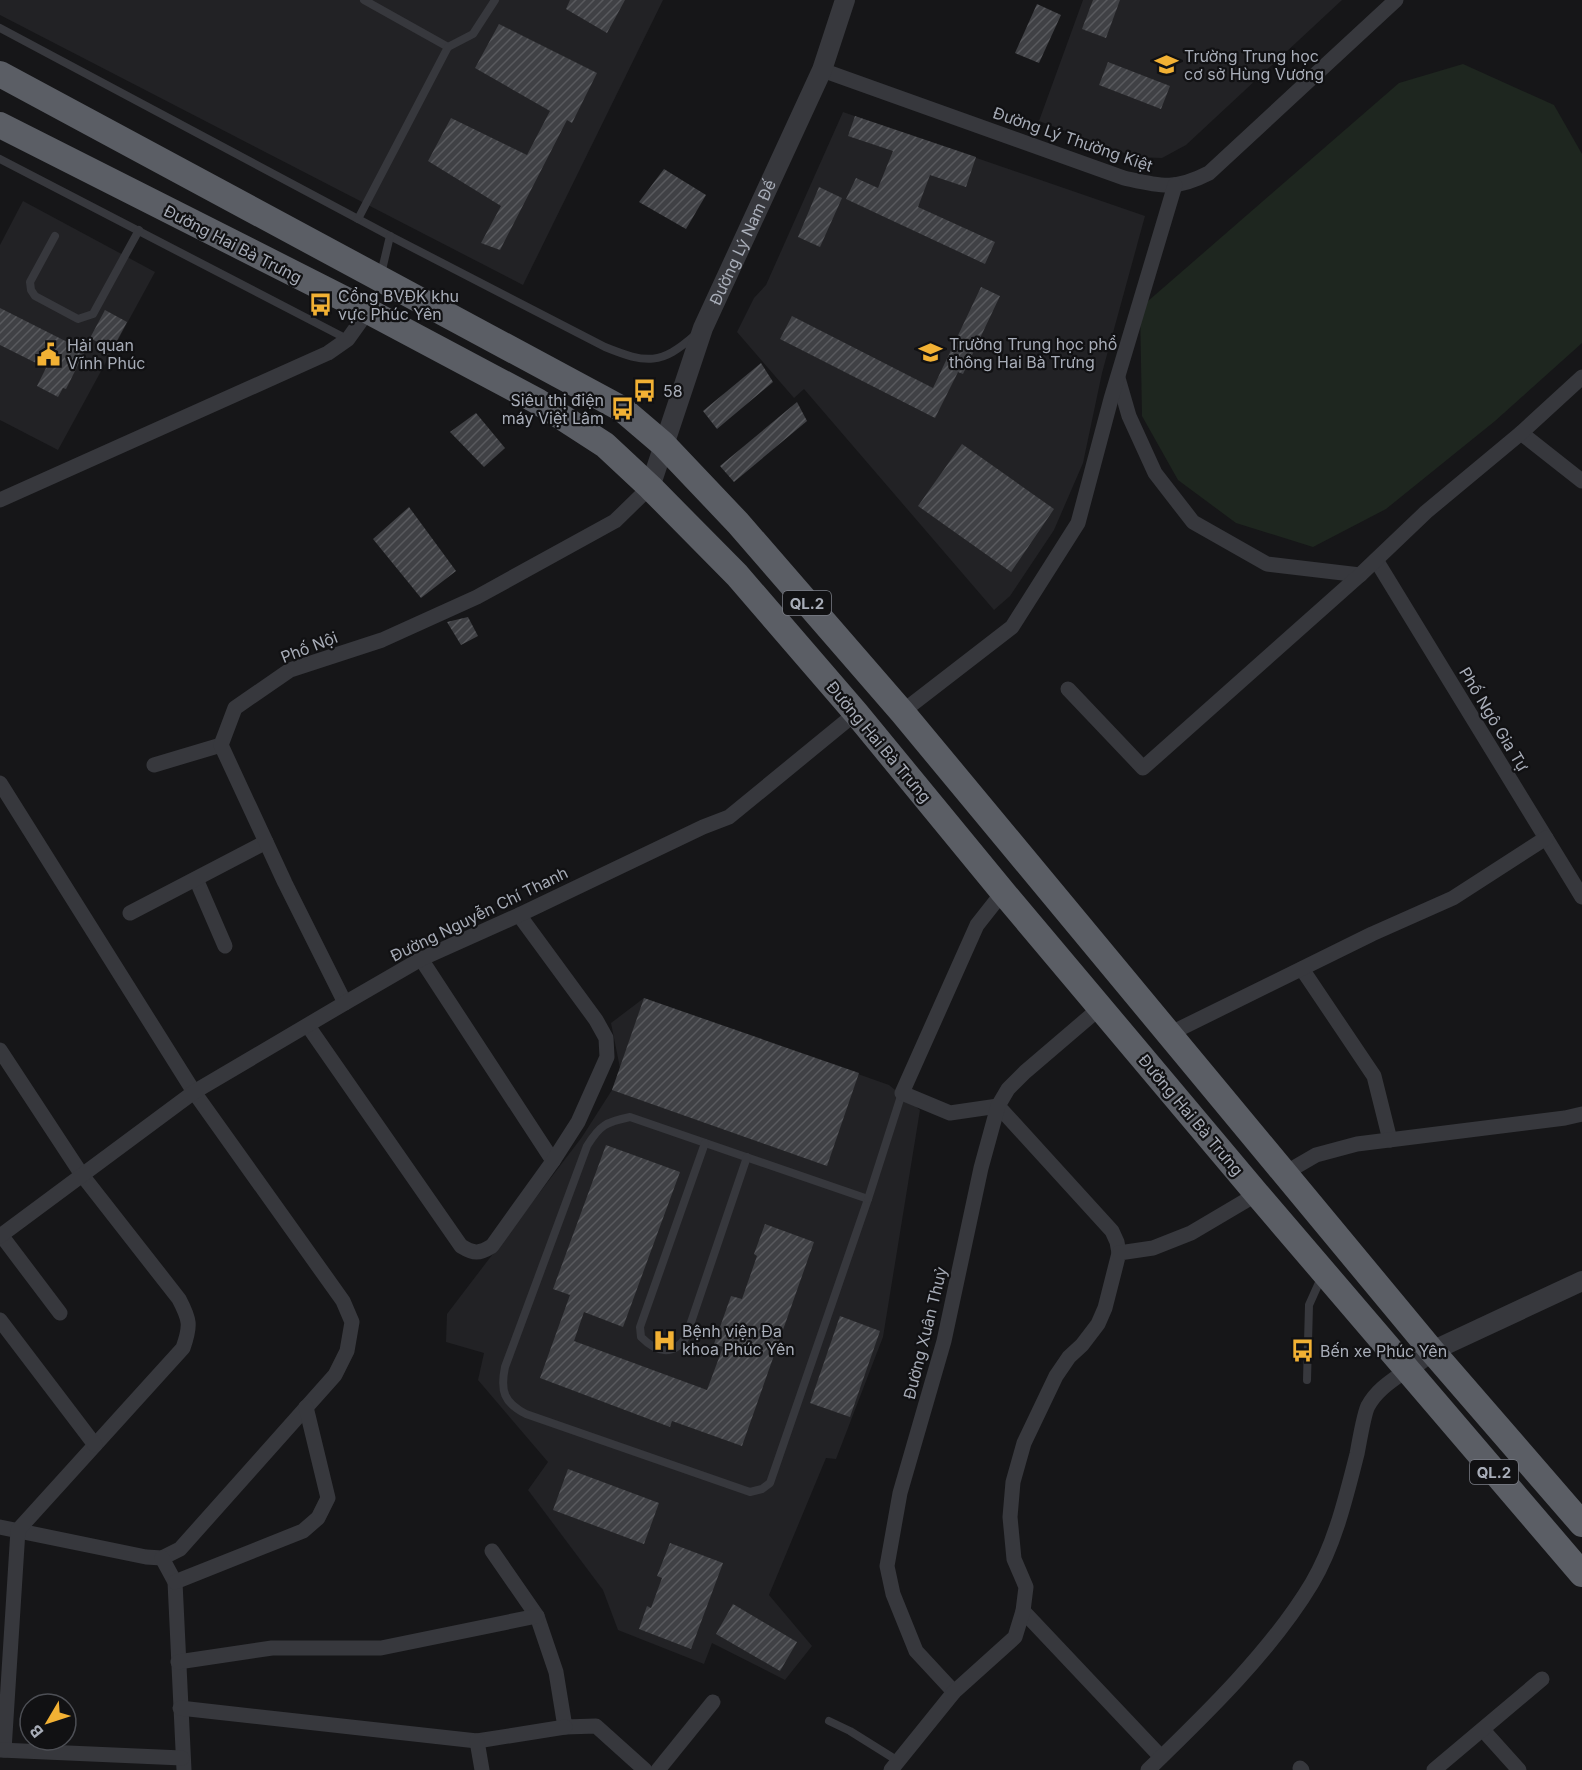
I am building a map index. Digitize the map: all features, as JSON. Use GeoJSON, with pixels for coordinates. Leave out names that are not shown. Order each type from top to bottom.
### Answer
{"type":"FeatureCollection","features":[{"type":"Feature","properties":{"kind":"highway","name":"QL.2"},"geometry":{"type":"LineString","coordinates":[[0,74],[622,409],[663,444],[738,523],[902,712],[1432,1351],[1582,1524]]}},
{"type":"Feature","properties":{"kind":"highway","name":"Đường Hai Bà Trưng"},"geometry":{"type":"LineString","coordinates":[[0,125],[368,311],[537,401],[606,445],[737,575],[1257,1194],[1582,1574]]}},
{"type":"Feature","properties":{"kind":"highway"},"geometry":{"type":"LineString","coordinates":[[368,311],[381,278]]}},
{"type":"Feature","properties":{"kind":"highway"},"geometry":{"type":"LineString","coordinates":[[1002,892],[1031,867]]}},
{"type":"Feature","properties":{"kind":"street","name":"Đường Lý Nam Đế"},"geometry":{"type":"LineString","coordinates":[[650,487],[703,328],[822,70],[844,0]]}},
{"type":"Feature","properties":{"kind":"street","name":"Đường Lý Thường Kiệt"},"geometry":{"type":"LineString","coordinates":[[822,70],[1124,178],[1159,186],[1188,184],[1209,173],[1396,0]]}},
{"type":"Feature","properties":{"kind":"street"},"geometry":{"type":"LineString","coordinates":[[902,712],[1012,627],[1078,523],[1175,185]]}},
{"type":"Feature","properties":{"kind":"street"},"geometry":{"type":"LineString","coordinates":[[0,500],[328,353],[348,339],[368,311]]}},
{"type":"Feature","properties":{"kind":"street"},"geometry":{"type":"LineString","coordinates":[[1068,689],[1143,768],[1360,575],[1426,512],[1521,433],[1582,377]]}},
{"type":"Feature","properties":{"kind":"street"},"geometry":{"type":"LineString","coordinates":[[1118,378],[1129,416],[1155,472],[1194,522],[1267,564],[1360,575]]}},
{"type":"Feature","properties":{"kind":"street"},"geometry":{"type":"LineString","coordinates":[[1521,433],[1582,481]]}},
{"type":"Feature","properties":{"kind":"street","name":"Phố Nội"},"geometry":{"type":"LineString","coordinates":[[221,745],[236,708],[290,670],[382,640],[477,597],[615,522],[650,487]]}},
{"type":"Feature","properties":{"kind":"street","name":"Phố Ngô Gia Tự"},"geometry":{"type":"LineString","coordinates":[[1376,560],[1582,897]]}},
{"type":"Feature","properties":{"kind":"street","name":"Đường Nguyễn Chí Thanh"},"geometry":{"type":"LineString","coordinates":[[0,1235],[194,1092],[345,1003],[421,960],[703,827],[729,817],[856,714]]}},
{"type":"Feature","properties":{"kind":"street"},"geometry":{"type":"LineString","coordinates":[[154,765],[221,745],[345,1003]]}},
{"type":"Feature","properties":{"kind":"street"},"geometry":{"type":"LineString","coordinates":[[0,783],[194,1092],[344,1301],[352,1322],[347,1351],[335,1375],[180,1549],[162,1558],[0,1527]]}},
{"type":"Feature","properties":{"kind":"street"},"geometry":{"type":"LineString","coordinates":[[1169,1034],[1372,934],[1454,898],[1546,838]]}},
{"type":"Feature","properties":{"kind":"street"},"geometry":{"type":"LineString","coordinates":[[130,913],[266,842]]}},
{"type":"Feature","properties":{"kind":"street"},"geometry":{"type":"LineString","coordinates":[[196,879],[225,946]]}},
{"type":"Feature","properties":{"kind":"street"},"geometry":{"type":"LineString","coordinates":[[895,1766],[954,1692],[1015,1637],[1023,1611],[1026,1587],[1014,1559],[1010,1517],[1013,1482],[1024,1443],[1056,1376],[1069,1357],[1083,1345],[1098,1324],[1105,1308],[1119,1252],[1118,1242],[1112,1231],[998,1106],[950,1113],[902,1093],[977,925],[1002,892]]}},
{"type":"Feature","properties":{"kind":"street"},"geometry":{"type":"LineString","coordinates":[[308,1026],[461,1246],[471,1252],[480,1253],[492,1246],[553,1161],[578,1122],[607,1057],[606,1038],[596,1020],[519,915]]}},
{"type":"Feature","properties":{"kind":"street"},"geometry":{"type":"LineString","coordinates":[[421,960],[553,1161]]}},
{"type":"Feature","properties":{"kind":"street"},"geometry":{"type":"LineString","coordinates":[[1302,969],[1374,1076],[1390,1140]]}},
{"type":"Feature","properties":{"kind":"street","name":"Đường Xuân Thuỷ"},"geometry":{"type":"LineString","coordinates":[[954,1692],[916,1651],[893,1594],[887,1566],[900,1493],[944,1341],[981,1168],[998,1106],[1008,1089],[1025,1072],[1101,1007]]}},
{"type":"Feature","properties":{"kind":"street"},"geometry":{"type":"LineString","coordinates":[[1,1054],[82,1175],[179,1299],[189,1318],[188,1335],[183,1348],[18,1530],[2,1750],[183,1764],[175,1582],[162,1558]]}},
{"type":"Feature","properties":{"kind":"street"},"geometry":{"type":"LineString","coordinates":[[1285,1173],[1316,1155],[1357,1144],[1582,1114]]}},
{"type":"Feature","properties":{"kind":"street"},"geometry":{"type":"LineString","coordinates":[[1119,1252],[1154,1248],[1191,1233],[1257,1194]]}},
{"type":"Feature","properties":{"kind":"street"},"geometry":{"type":"LineString","coordinates":[[0,1235],[60,1313]]}},
{"type":"Feature","properties":{"kind":"street"},"geometry":{"type":"LineString","coordinates":[[1148,1770],[1261,1654],[1312,1583],[1328,1551],[1350,1483],[1365,1423],[1366,1409],[1376,1393],[1432,1351],[1582,1281]]}},
{"type":"Feature","properties":{"kind":"street"},"geometry":{"type":"LineString","coordinates":[[0,1320],[95,1445]]}},
{"type":"Feature","properties":{"kind":"street"},"geometry":{"type":"LineString","coordinates":[[175,1582],[303,1530],[318,1518],[328,1498],[306,1407]]}},
{"type":"Feature","properties":{"kind":"street"},"geometry":{"type":"LineString","coordinates":[[492,1551],[537,1616],[556,1672],[565,1727]]}},
{"type":"Feature","properties":{"kind":"street"},"geometry":{"type":"LineString","coordinates":[[1023,1611],[1161,1757]]}},
{"type":"Feature","properties":{"kind":"street"},"geometry":{"type":"LineString","coordinates":[[178,1662],[272,1648],[381,1648],[537,1616]]}},
{"type":"Feature","properties":{"kind":"street"},"geometry":{"type":"LineString","coordinates":[[1434,1770],[1542,1679]]}},
{"type":"Feature","properties":{"kind":"street"},"geometry":{"type":"LineString","coordinates":[[658,1770],[713,1702]]}},
{"type":"Feature","properties":{"kind":"street"},"geometry":{"type":"LineString","coordinates":[[180,1708],[477,1741],[565,1727],[596,1726],[645,1770]]}},
{"type":"Feature","properties":{"kind":"street"},"geometry":{"type":"LineString","coordinates":[[1483,1730],[1519,1770]]}},
{"type":"Feature","properties":{"kind":"street"},"geometry":{"type":"LineString","coordinates":[[477,1741],[482,1770]]}},
{"type":"Feature","properties":{"kind":"lane"},"geometry":{"type":"LineString","coordinates":[[363,0],[448,47]]}},
{"type":"Feature","properties":{"kind":"lane"},"geometry":{"type":"LineString","coordinates":[[358,219],[448,47],[473,34],[495,0]]}},
{"type":"Feature","properties":{"kind":"lane"},"geometry":{"type":"LineString","coordinates":[[0,28],[390,236],[605,347],[633,358],[659,358],[679,349],[703,328]]}},
{"type":"Feature","properties":{"kind":"lane"},"geometry":{"type":"LineString","coordinates":[[0,159],[348,339]]}},
{"type":"Feature","properties":{"kind":"lane"},"geometry":{"type":"LineString","coordinates":[[55,236],[30,282],[31,290],[35,296],[78,319],[93,315],[139,230]]}},
{"type":"Feature","properties":{"kind":"lane"},"geometry":{"type":"LineString","coordinates":[[381,278],[390,236]]}},
{"type":"Feature","properties":{"kind":"lane"},"geometry":{"type":"LineString","coordinates":[[868,1199],[630,1117],[610,1121],[597,1129],[587,1146],[505,1367],[502,1382],[505,1396],[513,1408],[526,1414],[750,1492],[762,1489],[770,1483],[868,1199],[902,1093]]}},
{"type":"Feature","properties":{"kind":"lane"},"geometry":{"type":"LineString","coordinates":[[705,1143],[640,1327],[641,1337],[649,1346],[659,1350],[679,1348],[686,1338],[747,1158]]}},
{"type":"Feature","properties":{"kind":"lane"},"geometry":{"type":"LineString","coordinates":[[1307,1380],[1309,1305],[1324,1272]]}},
{"type":"Feature","properties":{"kind":"lane"},"geometry":{"type":"LineString","coordinates":[[829,1721],[850,1731],[895,1766]]}},
{"type":"Feature","properties":{"kind":"shaded area"},"geometry":{"type":"Polygon","coordinates":[[[0,0],[663,0],[523,285],[0,15],[0,0]]]}},
{"type":"Feature","properties":{"kind":"shaded area","name":"Trường Trung học cơ sở Hùng Vương"},"geometry":{"type":"Polygon","coordinates":[[[1083,0],[1342,0],[1186,145],[1162,158],[1135,157],[1039,121],[1083,0]]]}},
{"type":"Feature","properties":{"kind":"shaded area"},"geometry":{"type":"Polygon","coordinates":[[[1463,64],[1554,105],[1582,154],[1582,343],[1495,421],[1386,509],[1313,547],[1236,523],[1178,480],[1142,416],[1140,308],[1399,83],[1463,64]]]}},
{"type":"Feature","properties":{"kind":"shaded area","name":"Trường Trung học phổ thông Hai Bà Trưng"},"geometry":{"type":"Polygon","coordinates":[[[843,112],[1145,216],[1102,373],[1083,463],[1054,530],[1010,596],[994,610],[804,389],[794,398],[737,332],[754,298],[766,285],[843,112]]]}},
{"type":"Feature","properties":{"kind":"shaded area"},"geometry":{"type":"Polygon","coordinates":[[[23,201],[155,272],[58,450],[0,420],[0,245],[23,201]]]}},
{"type":"Feature","properties":{"kind":"shaded area","name":"Bệnh viện Đa khoa Phúc Yên"},"geometry":{"type":"Polygon","coordinates":[[[644,998],[889,1085],[920,1110],[883,1337],[836,1459],[826,1458],[769,1595],[812,1646],[785,1680],[712,1643],[704,1664],[618,1630],[603,1590],[528,1490],[548,1462],[478,1380],[484,1353],[446,1342],[447,1314],[582,1137],[612,1090],[620,1068],[611,1023],[644,998]]]}},
{"type":"Feature","properties":{"kind":"building"},"geometry":{"type":"Polygon","coordinates":[[[570,0],[625,0],[607,33],[566,9],[570,0]]]}},
{"type":"Feature","properties":{"kind":"building"},"geometry":{"type":"Polygon","coordinates":[[[1093,0],[1120,0],[1106,38],[1082,29],[1093,0]]]}},
{"type":"Feature","properties":{"kind":"building"},"geometry":{"type":"Polygon","coordinates":[[[1037,4],[1061,15],[1039,63],[1015,53],[1037,4]]]}},
{"type":"Feature","properties":{"kind":"building"},"geometry":{"type":"Polygon","coordinates":[[[499,24],[597,73],[572,123],[567,120],[500,250],[481,243],[501,206],[428,161],[451,118],[527,155],[550,111],[475,68],[499,24]]]}},
{"type":"Feature","properties":{"kind":"building"},"geometry":{"type":"Polygon","coordinates":[[[1108,62],[1170,86],[1161,109],[1099,85],[1108,62]]]}},
{"type":"Feature","properties":{"kind":"building"},"geometry":{"type":"Polygon","coordinates":[[[855,116],[976,157],[966,187],[930,175],[918,207],[995,242],[985,264],[846,199],[856,178],[878,188],[893,151],[848,136],[855,116]]]}},
{"type":"Feature","properties":{"kind":"building"},"geometry":{"type":"Polygon","coordinates":[[[664,169],[706,195],[686,229],[639,202],[664,169]]]}},
{"type":"Feature","properties":{"kind":"building"},"geometry":{"type":"Polygon","coordinates":[[[819,187],[842,198],[820,247],[798,237],[819,187]]]}},
{"type":"Feature","properties":{"kind":"building"},"geometry":{"type":"Polygon","coordinates":[[[981,287],[1000,296],[963,374],[958,372],[935,418],[780,339],[792,316],[933,388],[981,287]]]}},
{"type":"Feature","properties":{"kind":"building","name":"Hải quan Vĩnh Phúc"},"geometry":{"type":"Polygon","coordinates":[[[0,308],[85,351],[66,389],[63,388],[58,397],[37,386],[46,368],[0,345],[0,308]]]}},
{"type":"Feature","properties":{"kind":"building"},"geometry":{"type":"Polygon","coordinates":[[[105,310],[127,322],[112,350],[90,338],[105,310]]]}},
{"type":"Feature","properties":{"kind":"building"},"geometry":{"type":"Polygon","coordinates":[[[761,363],[773,382],[717,429],[703,411],[761,363]]]}},
{"type":"Feature","properties":{"kind":"building"},"geometry":{"type":"Polygon","coordinates":[[[797,402],[807,421],[734,482],[720,466],[797,402]]]}},
{"type":"Feature","properties":{"kind":"building"},"geometry":{"type":"Polygon","coordinates":[[[476,413],[505,448],[484,467],[450,432],[476,413]]]}},
{"type":"Feature","properties":{"kind":"building"},"geometry":{"type":"Polygon","coordinates":[[[962,444],[1054,509],[1011,572],[918,506],[962,444]]]}},
{"type":"Feature","properties":{"kind":"building"},"geometry":{"type":"Polygon","coordinates":[[[409,507],[456,571],[421,598],[373,539],[409,507]]]}},
{"type":"Feature","properties":{"kind":"building"},"geometry":{"type":"Polygon","coordinates":[[[468,617],[478,636],[461,645],[447,622],[468,617]]]}},
{"type":"Feature","properties":{"kind":"building"},"geometry":{"type":"Polygon","coordinates":[[[644,998],[859,1073],[827,1166],[612,1090],[644,998]]]}},
{"type":"Feature","properties":{"kind":"building"},"geometry":{"type":"Polygon","coordinates":[[[606,1145],[680,1172],[623,1327],[584,1312],[574,1341],[707,1390],[723,1347],[714,1344],[731,1296],[742,1299],[765,1224],[814,1242],[742,1446],[672,1421],[670,1427],[540,1378],[570,1295],[553,1289],[606,1145]]]}},
{"type":"Feature","properties":{"kind":"building"},"geometry":{"type":"Polygon","coordinates":[[[840,1316],[880,1331],[850,1417],[810,1403],[840,1316]]]}},
{"type":"Feature","properties":{"kind":"building"},"geometry":{"type":"Polygon","coordinates":[[[568,1469],[659,1503],[644,1544],[553,1510],[568,1469]]]}},
{"type":"Feature","properties":{"kind":"building"},"geometry":{"type":"Polygon","coordinates":[[[670,1543],[723,1563],[691,1649],[639,1629],[647,1606],[651,1608],[662,1578],[657,1576],[670,1543]]]}},
{"type":"Feature","properties":{"kind":"building"},"geometry":{"type":"Polygon","coordinates":[[[733,1604],[797,1642],[780,1671],[716,1634],[733,1604]]]}},
{"type":"Feature","properties":{"kind":"place","name":"Trường Trung học cơ sở Hùng Vương"},"geometry":{"type":"Point","coordinates":[1166,65]}},
{"type":"Feature","properties":{"kind":"place","name":"Cổng BVĐK khu vực Phúc Yên"},"geometry":{"type":"Point","coordinates":[320,305]}},
{"type":"Feature","properties":{"kind":"place","name":"Trường Trung học phổ thông Hai Bà Trưng"},"geometry":{"type":"Point","coordinates":[931,353]}},
{"type":"Feature","properties":{"kind":"place","name":"Hải quan Vĩnh Phúc"},"geometry":{"type":"Point","coordinates":[49,354]}},
{"type":"Feature","properties":{"kind":"place","name":"58"},"geometry":{"type":"Point","coordinates":[645,391]}},
{"type":"Feature","properties":{"kind":"place","name":"Siêu thị điện máy Việt Lâm"},"geometry":{"type":"Point","coordinates":[622,409]}},
{"type":"Feature","properties":{"kind":"place","name":"Bệnh viện Đa khoa Phúc Yên"},"geometry":{"type":"Point","coordinates":[664,1340]}},
{"type":"Feature","properties":{"kind":"place","name":"Bến xe Phúc Yên"},"geometry":{"type":"Point","coordinates":[1302,1351]}}]}
